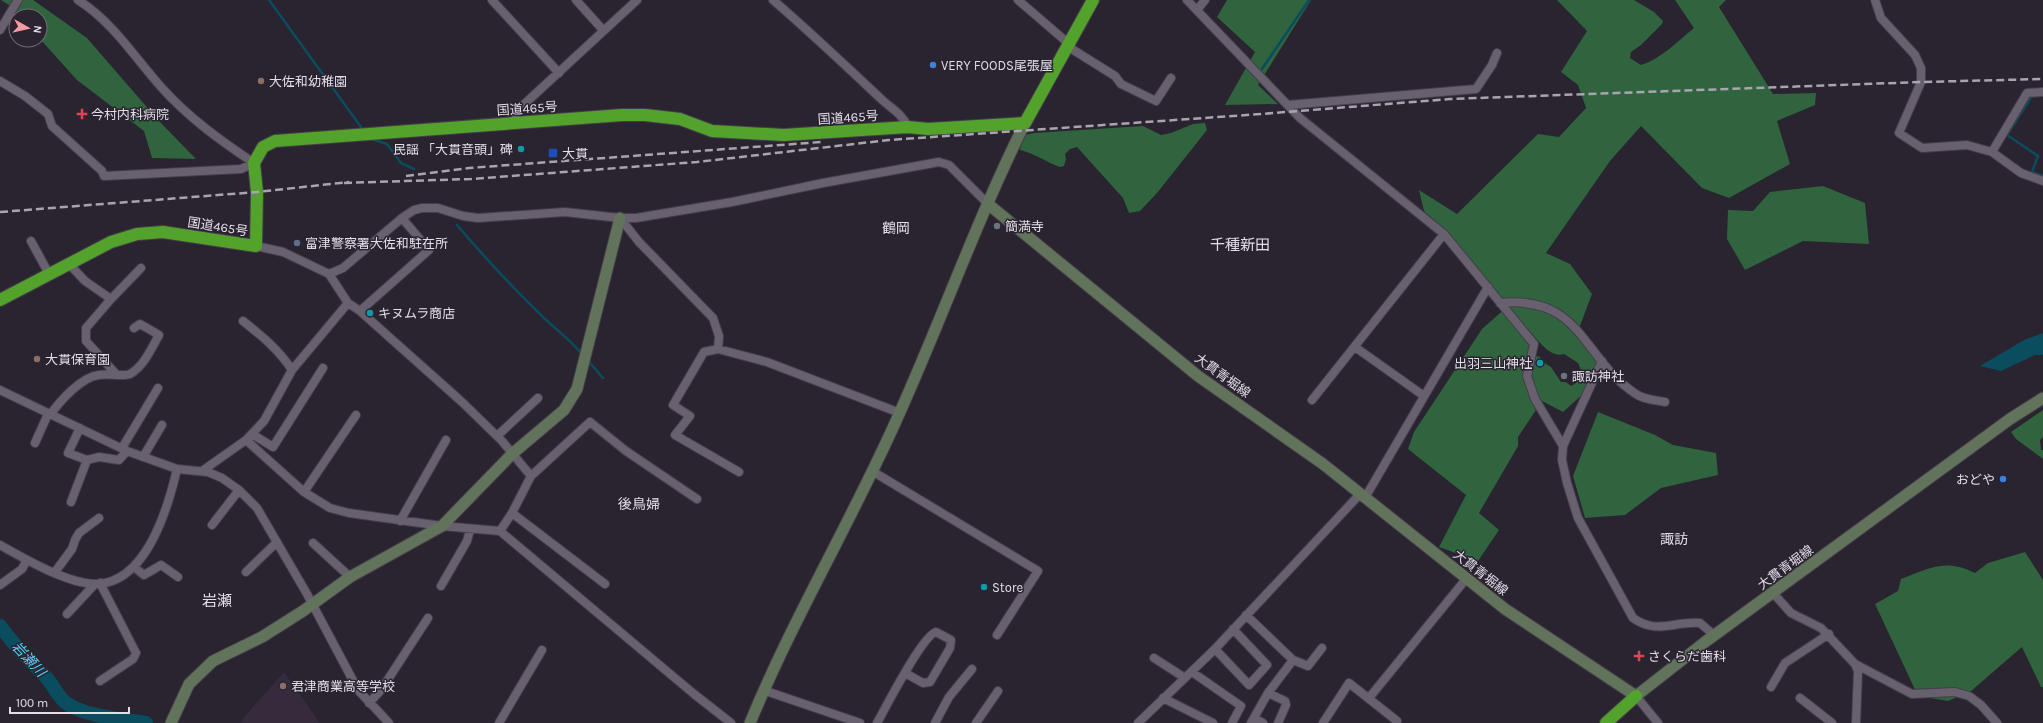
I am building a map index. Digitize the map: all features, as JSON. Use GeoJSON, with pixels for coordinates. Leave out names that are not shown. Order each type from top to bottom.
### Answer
{"type":"FeatureCollection","features":[{"type":"Feature","properties":{"kind":"highway"},"geometry":{"type":"LineString","coordinates":[[1025,123],[1093,0]]}},
{"type":"Feature","properties":{"kind":"highway","name":"国道465号"},"geometry":{"type":"LineString","coordinates":[[0,300],[111,242],[125,237],[150,232],[163,232],[256,246],[257,192],[254,163],[263,147],[275,142],[511,123],[644,115],[680,120],[712,131],[784,136],[908,127],[928,129],[1025,123]]}},
{"type":"Feature","properties":{"kind":"highway"},"geometry":{"type":"LineString","coordinates":[[1606,723],[1636,696]]}},
{"type":"Feature","properties":{"kind":"main road"},"geometry":{"type":"LineString","coordinates":[[750,723],[763,690],[900,413],[988,204],[1025,123]]}},
{"type":"Feature","properties":{"kind":"main road","name":"大貫青堀線"},"geometry":{"type":"LineString","coordinates":[[988,204],[1198,376],[1363,494],[1466,579],[1505,609],[1636,696],[1714,635],[2010,419],[2043,398]]}},
{"type":"Feature","properties":{"kind":"main road"},"geometry":{"type":"LineString","coordinates":[[172,722],[189,684],[213,661],[262,637],[350,577],[442,526],[512,454],[564,410],[577,389],[620,218]]}},
{"type":"Feature","properties":{"kind":"street"},"geometry":{"type":"LineString","coordinates":[[0,30],[18,0]]}},
{"type":"Feature","properties":{"kind":"street"},"geometry":{"type":"LineString","coordinates":[[0,81],[25,96],[48,114],[52,126],[102,170],[104,176],[242,169],[254,163],[224,143],[187,113],[162,88],[103,18],[78,0]]}},
{"type":"Feature","properties":{"kind":"street"},"geometry":{"type":"LineString","coordinates":[[492,0],[559,73]]}},
{"type":"Feature","properties":{"kind":"street"},"geometry":{"type":"LineString","coordinates":[[576,0],[603,30]]}},
{"type":"Feature","properties":{"kind":"street"},"geometry":{"type":"LineString","coordinates":[[511,123],[519,109],[637,0]]}},
{"type":"Feature","properties":{"kind":"street"},"geometry":{"type":"LineString","coordinates":[[773,0],[824,44],[882,100],[903,117],[908,127]]}},
{"type":"Feature","properties":{"kind":"street"},"geometry":{"type":"LineString","coordinates":[[1018,0],[1068,44],[1115,76],[1121,84],[1156,100],[1171,78]]}},
{"type":"Feature","properties":{"kind":"street"},"geometry":{"type":"LineString","coordinates":[[1187,0],[1288,105],[1325,140],[1444,234],[1534,344],[1527,376],[1535,399],[1563,446]]}},
{"type":"Feature","properties":{"kind":"street"},"geometry":{"type":"LineString","coordinates":[[1197,10],[1205,0]]}},
{"type":"Feature","properties":{"kind":"street"},"geometry":{"type":"LineString","coordinates":[[1875,0],[1881,18],[1915,55],[1921,68],[1921,82],[1899,133],[1922,148],[1967,145],[1992,152],[2021,173],[2043,181]]}},
{"type":"Feature","properties":{"kind":"street"},"geometry":{"type":"LineString","coordinates":[[1288,105],[1476,89],[1492,65],[1497,53]]}},
{"type":"Feature","properties":{"kind":"street"},"geometry":{"type":"LineString","coordinates":[[1992,152],[2027,93],[2043,92]]}},
{"type":"Feature","properties":{"kind":"street"},"geometry":{"type":"LineString","coordinates":[[329,274],[343,268],[402,218],[414,210],[438,208],[463,216],[478,218],[565,212],[620,218],[636,218],[732,202],[831,181],[938,162],[949,165],[988,204]]}},
{"type":"Feature","properties":{"kind":"street"},"geometry":{"type":"LineString","coordinates":[[360,311],[429,250],[402,218]]}},
{"type":"Feature","properties":{"kind":"street"},"geometry":{"type":"LineString","coordinates":[[620,218],[639,242],[713,318],[719,336],[718,349]]}},
{"type":"Feature","properties":{"kind":"street"},"geometry":{"type":"LineString","coordinates":[[1312,400],[1444,234]]}},
{"type":"Feature","properties":{"kind":"street"},"geometry":{"type":"LineString","coordinates":[[31,241],[49,274]]}},
{"type":"Feature","properties":{"kind":"street"},"geometry":{"type":"LineString","coordinates":[[256,246],[283,252],[329,274],[348,303],[360,311],[462,402],[497,436],[531,476]]}},
{"type":"Feature","properties":{"kind":"street"},"geometry":{"type":"LineString","coordinates":[[69,264],[85,281],[111,299]]}},
{"type":"Feature","properties":{"kind":"street"},"geometry":{"type":"LineString","coordinates":[[116,374],[86,341],[84,333],[86,328],[111,299],[141,268]]}},
{"type":"Feature","properties":{"kind":"street"},"geometry":{"type":"LineString","coordinates":[[1138,723],[1215,649],[1363,494],[1424,396],[1488,287]]}},
{"type":"Feature","properties":{"kind":"street"},"geometry":{"type":"LineString","coordinates":[[202,471],[249,437],[264,421],[292,370],[348,303]]}},
{"type":"Feature","properties":{"kind":"street"},"geometry":{"type":"LineString","coordinates":[[1500,303],[1525,303],[1558,313],[1574,326],[1602,361],[1637,395],[1665,402]]}},
{"type":"Feature","properties":{"kind":"street"},"geometry":{"type":"LineString","coordinates":[[243,321],[272,344],[282,355],[292,370]]}},
{"type":"Feature","properties":{"kind":"street"},"geometry":{"type":"LineString","coordinates":[[35,443],[49,414],[62,398],[86,381],[98,375],[128,375],[142,365],[159,335],[140,324],[134,328]]}},
{"type":"Feature","properties":{"kind":"street"},"geometry":{"type":"LineString","coordinates":[[1355,347],[1424,396]]}},
{"type":"Feature","properties":{"kind":"street"},"geometry":{"type":"LineString","coordinates":[[739,472],[675,435],[690,416],[673,405],[704,352],[718,349],[766,362],[900,413]]}},
{"type":"Feature","properties":{"kind":"street"},"geometry":{"type":"LineString","coordinates":[[1602,361],[1563,446],[1562,460],[1566,483],[1578,518],[1633,618],[1643,625],[1656,627],[1700,623],[1714,635]]}},
{"type":"Feature","properties":{"kind":"street"},"geometry":{"type":"LineString","coordinates":[[249,437],[273,447],[323,368]]}},
{"type":"Feature","properties":{"kind":"street"},"geometry":{"type":"LineString","coordinates":[[80,428],[68,453],[87,460],[99,457],[119,460],[158,388]]}},
{"type":"Feature","properties":{"kind":"street"},"geometry":{"type":"LineString","coordinates":[[0,390],[124,450],[177,468],[202,471],[222,478],[239,490],[257,508],[312,604],[358,690],[388,723]]}},
{"type":"Feature","properties":{"kind":"street"},"geometry":{"type":"LineString","coordinates":[[497,436],[538,398]]}},
{"type":"Feature","properties":{"kind":"street"},"geometry":{"type":"LineString","coordinates":[[304,492],[356,416]]}},
{"type":"Feature","properties":{"kind":"street"},"geometry":{"type":"LineString","coordinates":[[500,531],[512,513],[531,476],[590,422],[626,451],[697,499]]}},
{"type":"Feature","properties":{"kind":"street"},"geometry":{"type":"LineString","coordinates":[[143,457],[162,425]]}},
{"type":"Feature","properties":{"kind":"street"},"geometry":{"type":"LineString","coordinates":[[249,437],[304,492],[330,508],[350,513],[470,530],[500,531],[694,694],[732,723]]}},
{"type":"Feature","properties":{"kind":"street"},"geometry":{"type":"LineString","coordinates":[[400,520],[446,440]]}},
{"type":"Feature","properties":{"kind":"street"},"geometry":{"type":"LineString","coordinates":[[71,502],[87,460]]}},
{"type":"Feature","properties":{"kind":"street"},"geometry":{"type":"LineString","coordinates":[[0,545],[27,560],[72,580],[98,583],[120,576],[134,567],[144,555],[165,514],[177,468]]}},
{"type":"Feature","properties":{"kind":"street"},"geometry":{"type":"LineString","coordinates":[[872,471],[1038,571],[997,635]]}},
{"type":"Feature","properties":{"kind":"street"},"geometry":{"type":"LineString","coordinates":[[212,525],[239,490]]}},
{"type":"Feature","properties":{"kind":"street"},"geometry":{"type":"LineString","coordinates":[[512,513],[605,584]]}},
{"type":"Feature","properties":{"kind":"street"},"geometry":{"type":"LineString","coordinates":[[55,572],[72,549],[79,533],[99,518]]}},
{"type":"Feature","properties":{"kind":"street"},"geometry":{"type":"LineString","coordinates":[[441,586],[467,542],[470,530]]}},
{"type":"Feature","properties":{"kind":"street"},"geometry":{"type":"LineString","coordinates":[[246,572],[276,542]]}},
{"type":"Feature","properties":{"kind":"street"},"geometry":{"type":"LineString","coordinates":[[313,543],[350,577]]}},
{"type":"Feature","properties":{"kind":"street"},"geometry":{"type":"LineString","coordinates":[[0,585],[22,569],[27,560]]}},
{"type":"Feature","properties":{"kind":"street"},"geometry":{"type":"LineString","coordinates":[[134,567],[144,575],[160,565],[178,577]]}},
{"type":"Feature","properties":{"kind":"street"},"geometry":{"type":"LineString","coordinates":[[1369,698],[1466,579]]}},
{"type":"Feature","properties":{"kind":"street"},"geometry":{"type":"LineString","coordinates":[[67,614],[98,583]]}},
{"type":"Feature","properties":{"kind":"street"},"geometry":{"type":"LineString","coordinates":[[98,583],[136,653],[133,659],[100,681]]}},
{"type":"Feature","properties":{"kind":"street"},"geometry":{"type":"LineString","coordinates":[[1773,593],[1791,613],[1821,628],[1829,634],[1854,664],[1858,671],[1856,723]]}},
{"type":"Feature","properties":{"kind":"street"},"geometry":{"type":"LineString","coordinates":[[1246,616],[1293,660],[1308,666],[1322,648]]}},
{"type":"Feature","properties":{"kind":"street"},"geometry":{"type":"LineString","coordinates":[[369,703],[381,690],[428,618]]}},
{"type":"Feature","properties":{"kind":"street"},"geometry":{"type":"LineString","coordinates":[[1215,649],[1249,685],[1267,665],[1233,629]]}},
{"type":"Feature","properties":{"kind":"street"},"geometry":{"type":"LineString","coordinates":[[877,723],[905,672],[931,633],[936,632],[951,640],[952,644],[948,652],[930,682],[923,683],[905,672]]}},
{"type":"Feature","properties":{"kind":"street"},"geometry":{"type":"LineString","coordinates":[[1772,687],[1785,663],[1829,634]]}},
{"type":"Feature","properties":{"kind":"street"},"geometry":{"type":"LineString","coordinates":[[501,722],[542,650]]}},
{"type":"Feature","properties":{"kind":"street"},"geometry":{"type":"LineString","coordinates":[[1154,658],[1185,678]]}},
{"type":"Feature","properties":{"kind":"street"},"geometry":{"type":"LineString","coordinates":[[1263,723],[1252,720],[1268,693],[1293,660]]}},
{"type":"Feature","properties":{"kind":"street"},"geometry":{"type":"LineString","coordinates":[[1854,664],[1912,694],[1955,692],[1969,696],[1997,723]]}},
{"type":"Feature","properties":{"kind":"street"},"geometry":{"type":"LineString","coordinates":[[935,723],[949,697],[972,669]]}},
{"type":"Feature","properties":{"kind":"street"},"geometry":{"type":"LineString","coordinates":[[1192,672],[1241,706],[1232,723]]}},
{"type":"Feature","properties":{"kind":"street"},"geometry":{"type":"LineString","coordinates":[[1323,723],[1349,683],[1397,721],[1396,723]]}},
{"type":"Feature","properties":{"kind":"street"},"geometry":{"type":"LineString","coordinates":[[763,690],[860,723]]}},
{"type":"Feature","properties":{"kind":"street"},"geometry":{"type":"LineString","coordinates":[[976,723],[998,691]]}},
{"type":"Feature","properties":{"kind":"street"},"geometry":{"type":"LineString","coordinates":[[1268,693],[1285,701],[1286,705],[1278,723]]}},
{"type":"Feature","properties":{"kind":"street"},"geometry":{"type":"LineString","coordinates":[[1636,696],[1658,723]]}},
{"type":"Feature","properties":{"kind":"street"},"geometry":{"type":"LineString","coordinates":[[1163,698],[1213,723]]}},
{"type":"Feature","properties":{"kind":"street"},"geometry":{"type":"LineString","coordinates":[[1800,698],[1831,720],[1832,723]]}},
{"type":"Feature","properties":{"kind":"shaded area","name":"君津商業高等学校"},"geometry":{"type":"Polygon","coordinates":[[[284,672],[320,723],[240,723],[246,715],[284,672]]]}},
{"type":"Feature","properties":{"kind":"green space"},"geometry":{"type":"Polygon","coordinates":[[[1,0],[33,0],[44,8],[12,8],[1,0]]]}},
{"type":"Feature","properties":{"kind":"green space"},"geometry":{"type":"Polygon","coordinates":[[[1227,0],[1311,0],[1258,85],[1278,104],[1225,105],[1255,52],[1217,17],[1227,0]]]}},
{"type":"Feature","properties":{"kind":"green space"},"geometry":{"type":"Polygon","coordinates":[[[1557,0],[1634,0],[1654,12],[1663,21],[1662,24],[1641,45],[1631,52],[1630,58],[1641,65],[1655,59],[1694,28],[1675,0],[1726,0],[1719,7],[1773,94],[1816,93],[1815,105],[1777,121],[1790,164],[1729,198],[1702,188],[1641,126],[1610,161],[1546,253],[1570,264],[1592,294],[1578,331],[1612,368],[1563,412],[1542,401],[1518,437],[1518,446],[1479,513],[1499,530],[1478,561],[1439,547],[1466,495],[1408,449],[1414,432],[1482,329],[1508,306],[1424,211],[1419,190],[1457,214],[1538,134],[1559,137],[1586,108],[1578,85],[1561,72],[1587,31],[1557,0]],[[1519,321],[1531,343],[1533,360],[1536,356],[1540,357],[1543,362],[1551,367],[1561,382],[1566,382],[1571,386],[1576,383],[1576,377],[1573,376],[1574,373],[1579,373],[1581,370],[1578,363],[1564,354],[1558,355],[1546,348],[1519,321]]]}},
{"type":"Feature","properties":{"kind":"green space"},"geometry":{"type":"Polygon","coordinates":[[[48,11],[87,38],[158,120],[196,159],[152,158],[144,131],[77,80],[48,48],[48,11]]]}},
{"type":"Feature","properties":{"kind":"green space"},"geometry":{"type":"Polygon","coordinates":[[[1205,123],[1207,130],[1157,193],[1140,211],[1129,213],[1123,198],[1077,147],[1070,149],[1065,154],[1066,159],[1064,166],[1060,167],[1020,150],[1021,142],[1025,135],[1034,133],[1143,126],[1161,135],[1171,133],[1193,124],[1205,123]]]}},
{"type":"Feature","properties":{"kind":"green space"},"geometry":{"type":"Polygon","coordinates":[[[1823,186],[1865,203],[1869,244],[1803,241],[1745,270],[1727,239],[1728,210],[1753,211],[1770,192],[1823,186]]]}},
{"type":"Feature","properties":{"kind":"green space"},"geometry":{"type":"Polygon","coordinates":[[[2043,410],[2043,437],[2040,440],[2041,450],[2043,450],[2043,459],[2016,439],[2011,432],[2043,410]]]}},
{"type":"Feature","properties":{"kind":"green space"},"geometry":{"type":"Polygon","coordinates":[[[1598,412],[1655,435],[1673,445],[1716,453],[1718,475],[1661,488],[1625,515],[1585,518],[1573,476],[1598,412]]]}},
{"type":"Feature","properties":{"kind":"green space"},"geometry":{"type":"Polygon","coordinates":[[[2025,552],[2043,580],[2043,687],[2041,687],[2022,647],[1971,691],[1948,701],[1918,696],[1875,604],[1898,591],[1901,579],[1920,571],[1946,565],[1965,568],[1975,573],[1988,563],[2025,552]]]}},
{"type":"Feature","properties":{"kind":"water"},"geometry":{"type":"Polygon","coordinates":[[[2043,333],[2043,355],[2035,355],[2001,371],[1980,366],[2024,340],[2043,333]]]}},
{"type":"Feature","properties":{"kind":"waterway"},"geometry":{"type":"LineString","coordinates":[[269,0],[361,127]]}},
{"type":"Feature","properties":{"kind":"waterway"},"geometry":{"type":"LineString","coordinates":[[1262,69],[1309,0]]}},
{"type":"Feature","properties":{"kind":"waterway"},"geometry":{"type":"LineString","coordinates":[[2032,96],[2007,135],[2038,156],[2032,172],[2043,176]]}},
{"type":"Feature","properties":{"kind":"waterway"},"geometry":{"type":"LineString","coordinates":[[374,140],[387,144],[401,163],[414,169]]}},
{"type":"Feature","properties":{"kind":"waterway"},"geometry":{"type":"LineString","coordinates":[[457,225],[511,285],[581,353]]}},
{"type":"Feature","properties":{"kind":"waterway"},"geometry":{"type":"LineString","coordinates":[[589,362],[603,378]]}},
{"type":"Feature","properties":{"kind":"waterway","name":"岩瀬川"},"geometry":{"type":"LineString","coordinates":[[0,626],[21,652],[48,679],[66,703],[74,708],[94,714],[115,719],[146,723]]}},
{"type":"Feature","properties":{"kind":"railway"},"geometry":{"type":"LineString","coordinates":[[344,183],[471,179],[697,162],[889,140],[1450,99],[2043,79]]}},
{"type":"Feature","properties":{"kind":"railway"},"geometry":{"type":"LineString","coordinates":[[406,176],[469,168],[821,142]]}},
{"type":"Feature","properties":{"kind":"railway"},"geometry":{"type":"LineString","coordinates":[[0,212],[257,192],[349,182]]}},
{"type":"Feature","properties":{"kind":"place","name":"VERY FOODS尾張屋"},"geometry":{"type":"Point","coordinates":[933,65]}},
{"type":"Feature","properties":{"kind":"place","name":"大佐和幼稚園"},"geometry":{"type":"Point","coordinates":[261,81]}},
{"type":"Feature","properties":{"kind":"place","name":"今村内科病院"},"geometry":{"type":"Point","coordinates":[82,114]}},
{"type":"Feature","properties":{"kind":"place","name":"民謡 「大貫音頭」碑"},"geometry":{"type":"Point","coordinates":[521,149]}},
{"type":"Feature","properties":{"kind":"place","name":"大貫"},"geometry":{"type":"Point","coordinates":[553,153]}},
{"type":"Feature","properties":{"kind":"place","name":"簡満寺"},"geometry":{"type":"Point","coordinates":[997,226]}},
{"type":"Feature","properties":{"kind":"place","name":"富津警察署大佐和駐在所"},"geometry":{"type":"Point","coordinates":[297,243]}},
{"type":"Feature","properties":{"kind":"place","name":"キヌムラ商店"},"geometry":{"type":"Point","coordinates":[370,313]}},
{"type":"Feature","properties":{"kind":"place","name":"大貫保育園"},"geometry":{"type":"Point","coordinates":[37,359]}},
{"type":"Feature","properties":{"kind":"place","name":"出羽三山神社"},"geometry":{"type":"Point","coordinates":[1540,363]}},
{"type":"Feature","properties":{"kind":"place","name":"諏訪神社"},"geometry":{"type":"Point","coordinates":[1564,376]}},
{"type":"Feature","properties":{"kind":"place","name":"おどや"},"geometry":{"type":"Point","coordinates":[2003,479]}},
{"type":"Feature","properties":{"kind":"place","name":"Store"},"geometry":{"type":"Point","coordinates":[984,587]}},
{"type":"Feature","properties":{"kind":"place","name":"さくらだ歯科"},"geometry":{"type":"Point","coordinates":[1639,656]}},
{"type":"Feature","properties":{"kind":"place","name":"君津商業高等学校"},"geometry":{"type":"Point","coordinates":[283,686]}},
{"type":"Feature","properties":{"kind":"district","name":"鶴岡"},"geometry":{"type":"Point","coordinates":[896,228]}},
{"type":"Feature","properties":{"kind":"district","name":"千種新田"},"geometry":{"type":"Point","coordinates":[1240,245]}},
{"type":"Feature","properties":{"kind":"district","name":"後鳥婦"},"geometry":{"type":"Point","coordinates":[639,504]}},
{"type":"Feature","properties":{"kind":"district","name":"諏訪"},"geometry":{"type":"Point","coordinates":[1674,539]}},
{"type":"Feature","properties":{"kind":"district","name":"岩瀬"},"geometry":{"type":"Point","coordinates":[217,601]}}]}
